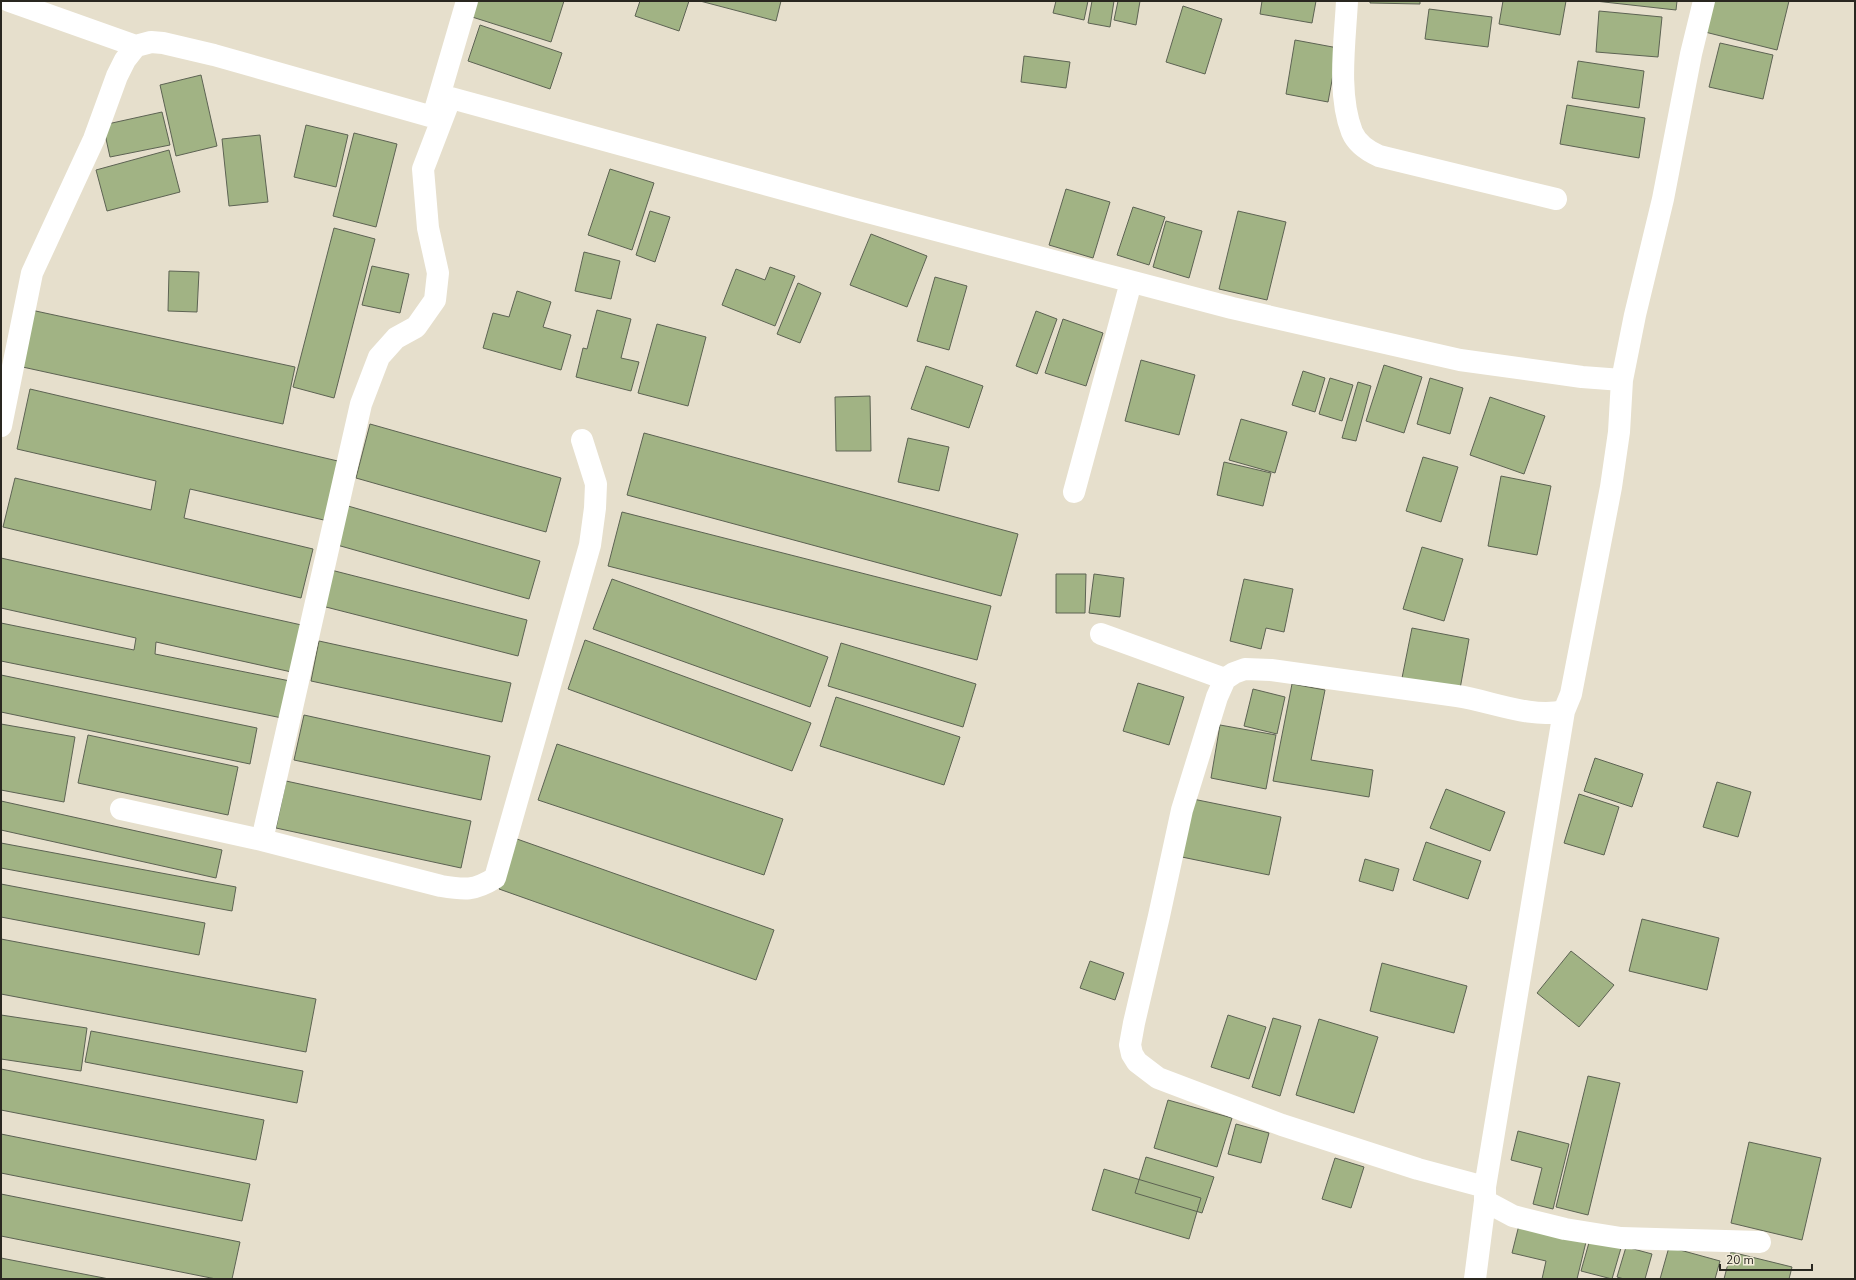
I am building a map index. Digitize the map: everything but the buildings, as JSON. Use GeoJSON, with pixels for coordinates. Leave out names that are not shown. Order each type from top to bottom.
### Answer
{"type":"FeatureCollection","features":[{"type":"Feature","properties":{"kind":"street"},"geometry":{"type":"LineString","coordinates":[[9,1],[136,46],[151,42],[163,43],[214,55],[433,117]]}},
{"type":"Feature","properties":{"kind":"street"},"geometry":{"type":"LineString","coordinates":[[433,117],[467,1]]}},
{"type":"Feature","properties":{"kind":"street"},"geometry":{"type":"LineString","coordinates":[[1347,1],[1344,84],[1346,106],[1352,132],[1361,144],[1369,151],[1379,156],[1556,199]]}},
{"type":"Feature","properties":{"kind":"street"},"geometry":{"type":"LineString","coordinates":[[1475,1279],[1485,1194],[1564,710],[1571,694],[1611,487],[1619,432],[1622,380],[1635,315],[1663,199],[1691,54],[1704,1]]}},
{"type":"Feature","properties":{"kind":"street"},"geometry":{"type":"LineString","coordinates":[[1,426],[32,274],[94,138],[117,76],[125,60],[136,46]]}},
{"type":"Feature","properties":{"kind":"street"},"geometry":{"type":"LineString","coordinates":[[433,117],[451,98]]}},
{"type":"Feature","properties":{"kind":"street"},"geometry":{"type":"LineString","coordinates":[[451,98],[1232,308],[1460,360],[1582,377],[1622,380]]}},
{"type":"Feature","properties":{"kind":"street"},"geometry":{"type":"LineString","coordinates":[[262,840],[361,404],[379,357],[396,338],[416,327],[436,300],[438,273],[428,228],[424,169],[451,98]]}},
{"type":"Feature","properties":{"kind":"street"},"geometry":{"type":"LineString","coordinates":[[1074,492],[1131,282]]}},
{"type":"Feature","properties":{"kind":"street"},"geometry":{"type":"LineString","coordinates":[[121,809],[262,840],[441,886],[462,890],[482,886],[495,878],[590,545],[596,508],[596,484],[582,440]]}},
{"type":"Feature","properties":{"kind":"street"},"geometry":{"type":"LineString","coordinates":[[1101,634],[1225,679]]}},
{"type":"Feature","properties":{"kind":"street"},"geometry":{"type":"LineString","coordinates":[[1564,710],[1552,714],[1534,712],[1459,696],[1271,670],[1245,669],[1234,673],[1225,679],[1217,697],[1182,810],[1134,1023],[1130,1045],[1132,1054],[1137,1062],[1158,1078],[1282,1125],[1418,1169],[1485,1194],[1513,1216],[1565,1229],[1621,1238],[1760,1242]]}}]}
